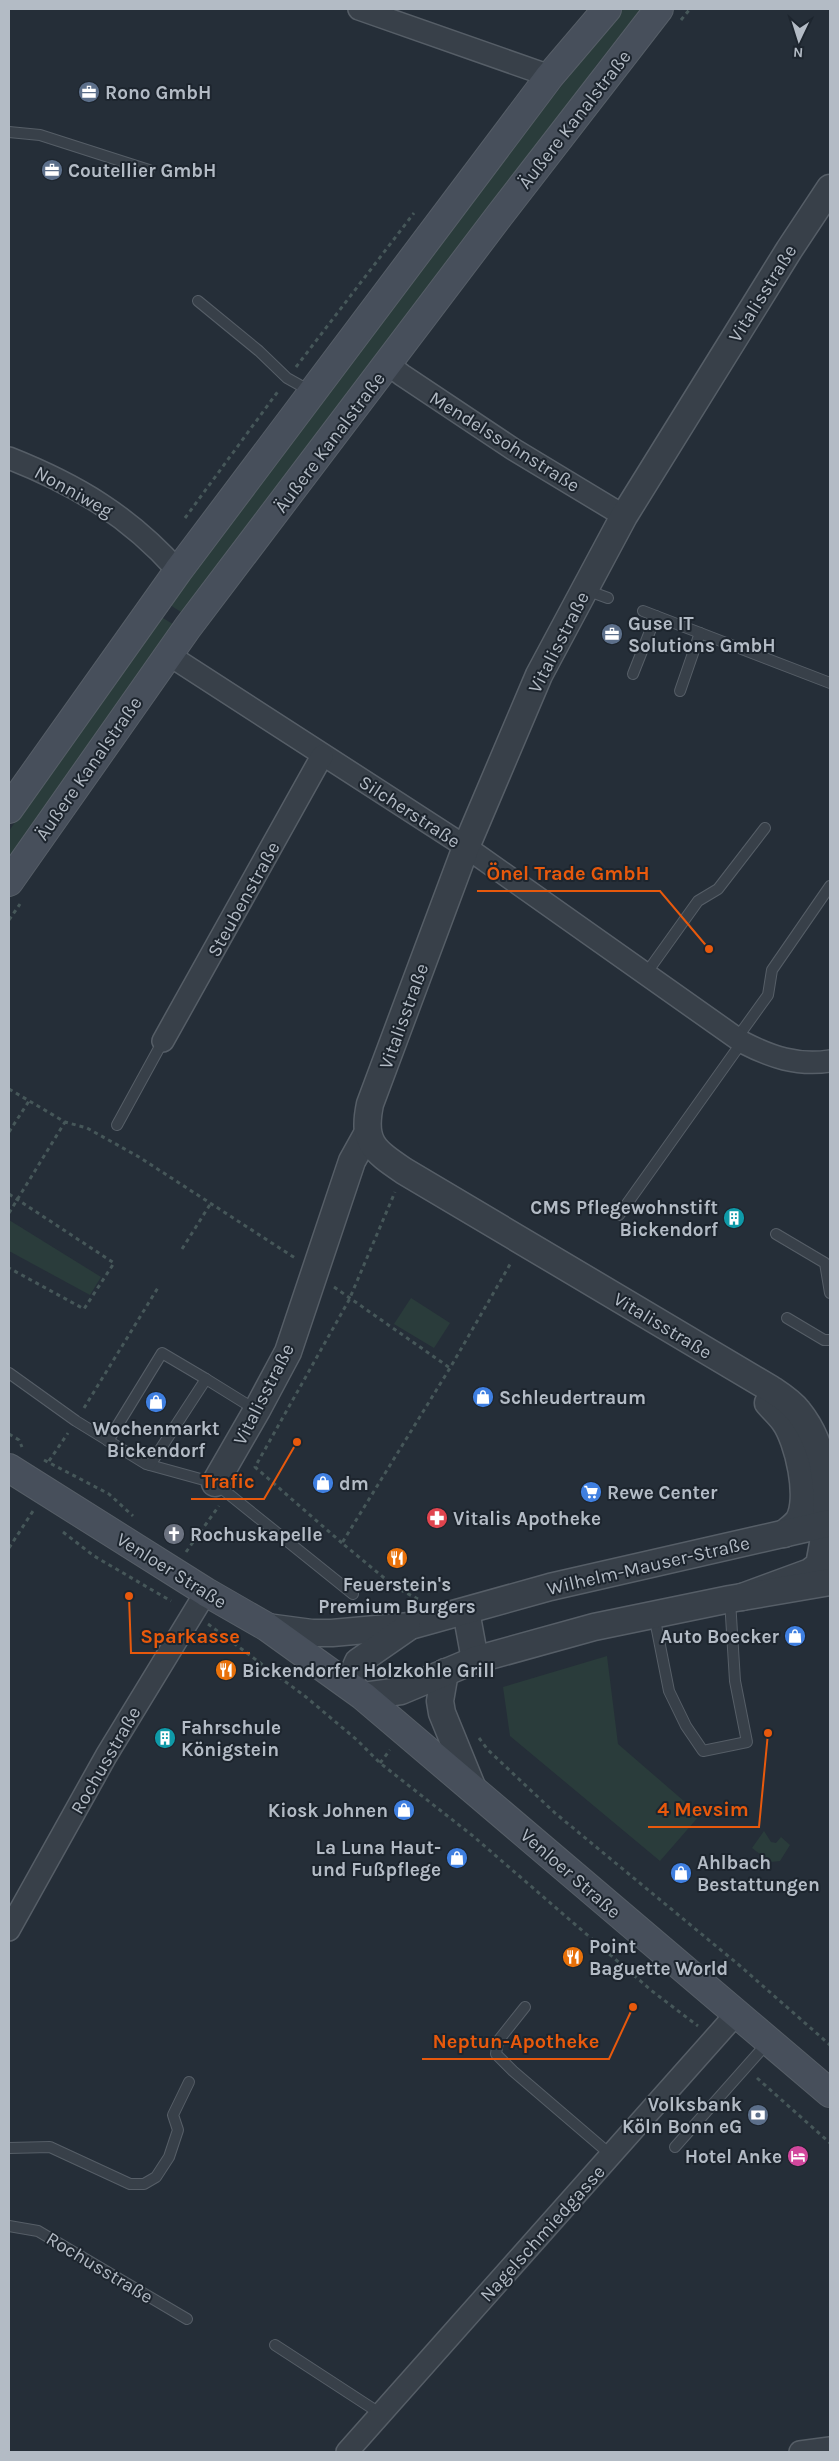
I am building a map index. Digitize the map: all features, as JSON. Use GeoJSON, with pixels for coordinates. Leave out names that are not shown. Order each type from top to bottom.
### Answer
{"type":"FeatureCollection","features":[{"type":"Feature","properties":{"kind":"main road"},"geometry":{"type":"LineString","coordinates":[[9,809],[178,571],[550,76],[607,9]]}},
{"type":"Feature","properties":{"kind":"main road","name":"Äußere Kanalstraße"},"geometry":{"type":"LineString","coordinates":[[9,882],[146,685],[498,216],[659,9]]}},
{"type":"Feature","properties":{"kind":"main road","name":"Venloer Straße"},"geometry":{"type":"LineString","coordinates":[[16,1458],[199,1603],[267,1627],[355,1690],[830,2093]]}},
{"type":"Feature","properties":{"kind":"street"},"geometry":{"type":"LineString","coordinates":[[359,9],[550,76]]}},
{"type":"Feature","properties":{"kind":"street","name":"Vitalisstraße"},"geometry":{"type":"LineString","coordinates":[[222,1488],[257,1410],[288,1352],[352,1161],[367,1134],[370,1104],[466,847],[539,675],[596,594],[624,516],[788,250],[830,188]]}},
{"type":"Feature","properties":{"kind":"street","name":"Mendelssohnstraße"},"geometry":{"type":"LineString","coordinates":[[388,364],[513,449],[624,516]]}},
{"type":"Feature","properties":{"kind":"street","name":"Nonniweg"},"geometry":{"type":"LineString","coordinates":[[9,458],[54,476],[107,507],[160,551],[178,571]]}},
{"type":"Feature","properties":{"kind":"street","name":"Silcherstraße"},"geometry":{"type":"LineString","coordinates":[[169,656],[466,847],[740,1040],[785,1060],[812,1064],[830,1061]]}},
{"type":"Feature","properties":{"kind":"street","name":"Steubenstraße"},"geometry":{"type":"LineString","coordinates":[[163,1041],[322,756]]}},
{"type":"Feature","properties":{"kind":"street","name":"Vitalisstraße"},"geometry":{"type":"LineString","coordinates":[[367,1134],[375,1148],[404,1171],[771,1388],[797,1409],[813,1433],[821,1458],[825,1483],[828,1523],[819,1565],[810,1572],[736,1598]]}},
{"type":"Feature","properties":{"kind":"street","name":"Vitalisstraße"},"geometry":{"type":"LineString","coordinates":[[735,1368],[785,1421],[796,1445],[803,1491],[802,1510],[798,1521],[784,1534]]}},
{"type":"Feature","properties":{"kind":"street","name":"Wilhelm-Mauser-Straße"},"geometry":{"type":"LineString","coordinates":[[267,1627],[312,1634],[332,1634],[410,1626],[550,1587],[828,1523]]}},
{"type":"Feature","properties":{"kind":"street"},"geometry":{"type":"LineString","coordinates":[[355,1690],[401,1691],[475,1660],[594,1627],[736,1598],[830,1582]]}},
{"type":"Feature","properties":{"kind":"street","name":"Rochusstraße"},"geometry":{"type":"LineString","coordinates":[[9,1930],[106,1756],[199,1603]]}},
{"type":"Feature","properties":{"kind":"street"},"geometry":{"type":"LineString","coordinates":[[457,1613],[475,1660]]}},
{"type":"Feature","properties":{"kind":"street","name":"Wilhelm-Mauser-Straße"},"geometry":{"type":"LineString","coordinates":[[355,1690],[358,1662],[410,1626]]}},
{"type":"Feature","properties":{"kind":"street","name":"Venloer Straße"},"geometry":{"type":"LineString","coordinates":[[445,1672],[440,1701],[443,1716],[473,1789]]}},
{"type":"Feature","properties":{"kind":"street","name":"Nagelschmiedgasse"},"geometry":{"type":"LineString","coordinates":[[347,2452],[737,2013]]}},
{"type":"Feature","properties":{"kind":"street"},"geometry":{"type":"LineString","coordinates":[[800,2452],[830,2448]]}},
{"type":"Feature","properties":{"kind":"lane"},"geometry":{"type":"LineString","coordinates":[[9,132],[40,135],[149,170]]}},
{"type":"Feature","properties":{"kind":"lane"},"geometry":{"type":"LineString","coordinates":[[198,301],[259,351],[287,378],[313,393]]}},
{"type":"Feature","properties":{"kind":"lane"},"geometry":{"type":"LineString","coordinates":[[643,612],[830,683]]}},
{"type":"Feature","properties":{"kind":"lane"},"geometry":{"type":"LineString","coordinates":[[633,674],[656,616]]}},
{"type":"Feature","properties":{"kind":"lane"},"geometry":{"type":"LineString","coordinates":[[680,691],[700,633]]}},
{"type":"Feature","properties":{"kind":"lane"},"geometry":{"type":"LineString","coordinates":[[646,975],[698,901],[718,889],[765,828]]}},
{"type":"Feature","properties":{"kind":"lane"},"geometry":{"type":"LineString","coordinates":[[619,1215],[740,1040],[768,996],[772,970],[830,886]]}},
{"type":"Feature","properties":{"kind":"lane"},"geometry":{"type":"LineString","coordinates":[[117,1125],[163,1041]]}},
{"type":"Feature","properties":{"kind":"lane"},"geometry":{"type":"LineString","coordinates":[[776,1234],[825,1263],[830,1293]]}},
{"type":"Feature","properties":{"kind":"lane"},"geometry":{"type":"LineString","coordinates":[[787,1318],[824,1340],[830,1340]]}},
{"type":"Feature","properties":{"kind":"lane"},"geometry":{"type":"LineString","coordinates":[[108,1441],[162,1353],[257,1410]]}},
{"type":"Feature","properties":{"kind":"lane"},"geometry":{"type":"LineString","coordinates":[[9,1373],[76,1421],[150,1465],[222,1488],[353,1594]]}},
{"type":"Feature","properties":{"kind":"lane"},"geometry":{"type":"LineString","coordinates":[[150,1465],[206,1380]]}},
{"type":"Feature","properties":{"kind":"lane"},"geometry":{"type":"LineString","coordinates":[[654,1614],[669,1691],[686,1726],[703,1751],[747,1742],[734,1681],[736,1598]]}},
{"type":"Feature","properties":{"kind":"lane"},"geometry":{"type":"LineString","coordinates":[[525,2007],[498,2042],[496,2054],[513,2071],[611,2155]]}},
{"type":"Feature","properties":{"kind":"lane"},"geometry":{"type":"LineString","coordinates":[[675,2147],[769,2041]]}},
{"type":"Feature","properties":{"kind":"lane"},"geometry":{"type":"LineString","coordinates":[[9,2148],[35,2145],[50,2147],[130,2184],[144,2184],[156,2177],[169,2157],[178,2130],[172,2116],[189,2082]]}},
{"type":"Feature","properties":{"kind":"lane","name":"Rochusstraße"},"geometry":{"type":"LineString","coordinates":[[9,2226],[38,2231],[187,2319]]}},
{"type":"Feature","properties":{"kind":"lane"},"geometry":{"type":"LineString","coordinates":[[274,2345],[381,2414]]}},
{"type":"Feature","properties":{"kind":"path"},"geometry":{"type":"LineString","coordinates":[[9,1089],[65,1122],[87,1128],[211,1203],[283,1250]]}},
{"type":"Feature","properties":{"kind":"path"},"geometry":{"type":"LineString","coordinates":[[9,1132],[29,1101]]}},
{"type":"Feature","properties":{"kind":"path"},"geometry":{"type":"LineString","coordinates":[[9,1214],[65,1122]]}},
{"type":"Feature","properties":{"kind":"path"},"geometry":{"type":"LineString","coordinates":[[182,1558],[203,1527],[222,1488],[255,1467],[349,1300],[404,1171]]}},
{"type":"Feature","properties":{"kind":"path"},"geometry":{"type":"LineString","coordinates":[[9,1194],[114,1263],[84,1308],[9,1268]]}},
{"type":"Feature","properties":{"kind":"path"},"geometry":{"type":"LineString","coordinates":[[182,1250],[211,1203]]}},
{"type":"Feature","properties":{"kind":"path"},"geometry":{"type":"LineString","coordinates":[[342,1543],[450,1368],[524,1241]]}},
{"type":"Feature","properties":{"kind":"path"},"geometry":{"type":"LineString","coordinates":[[49,1461],[76,1421],[159,1286]]}},
{"type":"Feature","properties":{"kind":"path"},"geometry":{"type":"LineString","coordinates":[[349,1300],[450,1368]]}},
{"type":"Feature","properties":{"kind":"path"},"geometry":{"type":"LineString","coordinates":[[9,1434],[19,1440],[16,1458]]}},
{"type":"Feature","properties":{"kind":"path"},"geometry":{"type":"LineString","coordinates":[[255,1467],[395,1587],[457,1613]]}},
{"type":"Feature","properties":{"kind":"path"},"geometry":{"type":"LineString","coordinates":[[105,1499],[109,1494]]}},
{"type":"Feature","properties":{"kind":"path"},"geometry":{"type":"LineString","coordinates":[[28,1504],[41,1515]]}},
{"type":"Feature","properties":{"kind":"path"},"geometry":{"type":"LineString","coordinates":[[9,1548],[34,1510]]}},
{"type":"Feature","properties":{"kind":"path"},"geometry":{"type":"LineString","coordinates":[[56,1527],[95,1554],[199,1603],[233,1641],[306,1697],[357,1740],[380,1764],[473,1836],[652,1991],[714,2039]]}},
{"type":"Feature","properties":{"kind":"path"},"geometry":{"type":"LineString","coordinates":[[477,1735],[488,1750],[555,1813],[739,1965],[830,2045]]}},
{"type":"Feature","properties":{"kind":"path"},"geometry":{"type":"LineString","coordinates":[[745,2068],[830,2143]]}},
{"type":"Feature","properties":{"kind":"shaded area"},"geometry":{"type":"Polygon","coordinates":[[[623,9],[641,9],[595,67],[569,110],[375,356],[184,614],[167,603],[417,267],[623,9]]]}},
{"type":"Feature","properties":{"kind":"shaded area"},"geometry":{"type":"Polygon","coordinates":[[[158,615],[176,626],[9,868],[9,831],[158,615]]]}},
{"type":"Feature","properties":{"kind":"shaded area"},"geometry":{"type":"Polygon","coordinates":[[[9,1220],[101,1277],[90,1295],[9,1251],[9,1220]]]}},
{"type":"Feature","properties":{"kind":"shaded area"},"geometry":{"type":"Polygon","coordinates":[[[411,1298],[450,1323],[434,1348],[394,1324],[411,1298]]]}},
{"type":"Feature","properties":{"kind":"shaded area"},"geometry":{"type":"Polygon","coordinates":[[[607,1656],[618,1744],[700,1815],[660,1861],[510,1736],[503,1687],[607,1656]]]}},
{"type":"Feature","properties":{"kind":"shaded area"},"geometry":{"type":"Polygon","coordinates":[[[764,1831],[771,1842],[776,1843],[781,1837],[790,1845],[780,1861],[770,1862],[752,1848],[764,1831]]]}},
{"type":"Feature","properties":{"kind":"place","name":"Rono GmbH"},"geometry":{"type":"Point","coordinates":[89,92]}},
{"type":"Feature","properties":{"kind":"place","name":"Coutellier GmbH"},"geometry":{"type":"Point","coordinates":[52,170]}},
{"type":"Feature","properties":{"kind":"place","name":"Guse IT Solutions GmbH"},"geometry":{"type":"Point","coordinates":[612,634]}},
{"type":"Feature","properties":{"kind":"place","name":"Önel Trade GmbH"},"geometry":{"type":"Point","coordinates":[709,949]}},
{"type":"Feature","properties":{"kind":"place","name":"CMS Pflegewohnstift Bickendorf"},"geometry":{"type":"Point","coordinates":[734,1218]}},
{"type":"Feature","properties":{"kind":"place","name":"Schleudertraum"},"geometry":{"type":"Point","coordinates":[483,1397]}},
{"type":"Feature","properties":{"kind":"place","name":"Wochenmarkt Bickendorf"},"geometry":{"type":"Point","coordinates":[156,1402]}},
{"type":"Feature","properties":{"kind":"place","name":"Trafic"},"geometry":{"type":"Point","coordinates":[297,1442]}},
{"type":"Feature","properties":{"kind":"place","name":"dm"},"geometry":{"type":"Point","coordinates":[323,1483]}},
{"type":"Feature","properties":{"kind":"place","name":"Rewe Center"},"geometry":{"type":"Point","coordinates":[591,1492]}},
{"type":"Feature","properties":{"kind":"place","name":"Vitalis Apotheke"},"geometry":{"type":"Point","coordinates":[437,1518]}},
{"type":"Feature","properties":{"kind":"place","name":"Rochuskapelle"},"geometry":{"type":"Point","coordinates":[174,1534]}},
{"type":"Feature","properties":{"kind":"place","name":"Feuerstein's Premium Burgers"},"geometry":{"type":"Point","coordinates":[397,1558]}},
{"type":"Feature","properties":{"kind":"place","name":"Sparkasse"},"geometry":{"type":"Point","coordinates":[129,1596]}},
{"type":"Feature","properties":{"kind":"place","name":"Auto Boecker"},"geometry":{"type":"Point","coordinates":[795,1636]}},
{"type":"Feature","properties":{"kind":"place","name":"Bickendorfer Holzkohle Grill"},"geometry":{"type":"Point","coordinates":[226,1670]}},
{"type":"Feature","properties":{"kind":"place","name":"4 Mevsim"},"geometry":{"type":"Point","coordinates":[768,1733]}},
{"type":"Feature","properties":{"kind":"place","name":"Fahrschule Königstein"},"geometry":{"type":"Point","coordinates":[165,1738]}},
{"type":"Feature","properties":{"kind":"place","name":"Kiosk Johnen"},"geometry":{"type":"Point","coordinates":[404,1810]}},
{"type":"Feature","properties":{"kind":"place","name":"La Luna Haut- und Fußpflege"},"geometry":{"type":"Point","coordinates":[457,1858]}},
{"type":"Feature","properties":{"kind":"place","name":"Ahlbach Bestattungen"},"geometry":{"type":"Point","coordinates":[681,1873]}},
{"type":"Feature","properties":{"kind":"place","name":"Point Baguette World"},"geometry":{"type":"Point","coordinates":[573,1957]}},
{"type":"Feature","properties":{"kind":"place","name":"Neptun-Apotheke"},"geometry":{"type":"Point","coordinates":[633,2007]}},
{"type":"Feature","properties":{"kind":"place","name":"Volksbank Köln Bonn eG"},"geometry":{"type":"Point","coordinates":[758,2115]}},
{"type":"Feature","properties":{"kind":"place","name":"Hotel Anke"},"geometry":{"type":"Point","coordinates":[798,2156]}}]}
